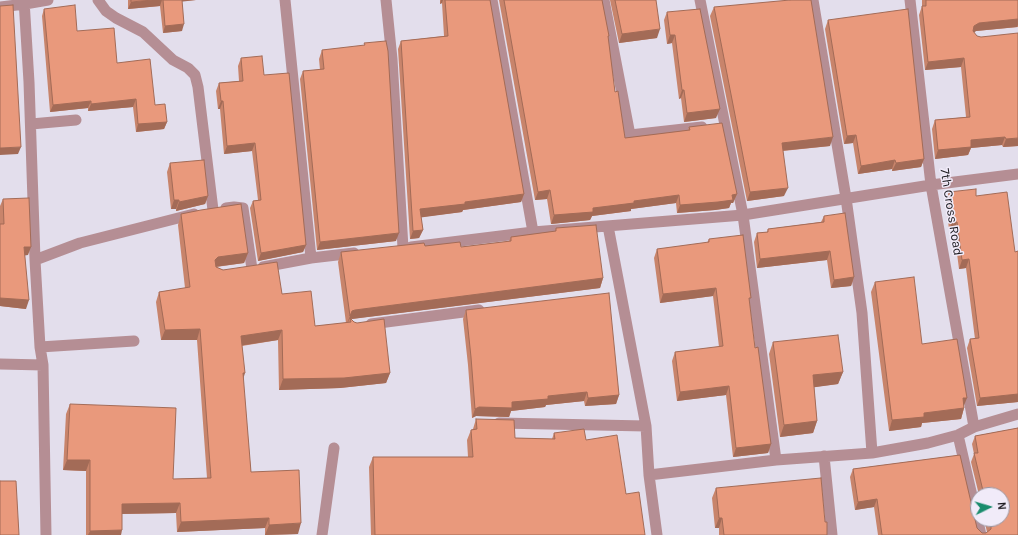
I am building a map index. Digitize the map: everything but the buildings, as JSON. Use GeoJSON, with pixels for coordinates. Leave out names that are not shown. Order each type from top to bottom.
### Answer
{"type":"FeatureCollection","features":[{"type":"Feature","properties":{"kind":"street"},"geometry":{"type":"LineString","coordinates":[[0,7],[24,2],[48,0]]}},
{"type":"Feature","properties":{"kind":"street"},"geometry":{"type":"LineString","coordinates":[[98,0],[106,10],[116,18],[143,32],[173,60],[188,68],[195,75],[198,87],[214,210]]}},
{"type":"Feature","properties":{"kind":"street"},"geometry":{"type":"LineString","coordinates":[[285,0],[311,258]]}},
{"type":"Feature","properties":{"kind":"street"},"geometry":{"type":"LineString","coordinates":[[386,0],[392,59],[400,248],[533,232],[743,215],[932,185],[1018,174]]}},
{"type":"Feature","properties":{"kind":"street"},"geometry":{"type":"LineString","coordinates":[[492,0],[533,232]]}},
{"type":"Feature","properties":{"kind":"street"},"geometry":{"type":"LineString","coordinates":[[604,0],[630,135],[717,125]]}},
{"type":"Feature","properties":{"kind":"street"},"geometry":{"type":"LineString","coordinates":[[700,0],[717,125],[743,215],[776,460]]}},
{"type":"Feature","properties":{"kind":"street"},"geometry":{"type":"LineString","coordinates":[[813,0],[846,198],[862,313],[872,453]]}},
{"type":"Feature","properties":{"kind":"street","name":"7th Cross Road"},"geometry":{"type":"LineString","coordinates":[[910,0],[932,185],[974,427]]}},
{"type":"Feature","properties":{"kind":"street"},"geometry":{"type":"LineString","coordinates":[[24,2],[31,124],[35,260],[40,347],[43,365],[46,535]]}},
{"type":"Feature","properties":{"kind":"street"},"geometry":{"type":"LineString","coordinates":[[31,124],[76,120]]}},
{"type":"Feature","properties":{"kind":"street"},"geometry":{"type":"LineString","coordinates":[[35,260],[80,243],[196,213],[234,207],[243,208],[252,269]]}},
{"type":"Feature","properties":{"kind":"street"},"geometry":{"type":"LineString","coordinates":[[608,226],[616,292],[646,426],[649,475],[657,535]]}},
{"type":"Feature","properties":{"kind":"street"},"geometry":{"type":"LineString","coordinates":[[239,270],[311,258],[365,252]]}},
{"type":"Feature","properties":{"kind":"street"},"geometry":{"type":"LineString","coordinates":[[361,325],[487,309]]}},
{"type":"Feature","properties":{"kind":"street"},"geometry":{"type":"LineString","coordinates":[[40,347],[134,341]]}},
{"type":"Feature","properties":{"kind":"street"},"geometry":{"type":"LineString","coordinates":[[0,364],[43,365]]}},
{"type":"Feature","properties":{"kind":"street"},"geometry":{"type":"LineString","coordinates":[[649,475],[776,460],[872,453],[928,443],[958,435],[974,427],[1018,414]]}},
{"type":"Feature","properties":{"kind":"street"},"geometry":{"type":"LineString","coordinates":[[492,423],[646,426]]}},
{"type":"Feature","properties":{"kind":"street"},"geometry":{"type":"LineString","coordinates":[[958,435],[981,535]]}},
{"type":"Feature","properties":{"kind":"street"},"geometry":{"type":"LineString","coordinates":[[322,535],[334,448]]}},
{"type":"Feature","properties":{"kind":"street"},"geometry":{"type":"LineString","coordinates":[[824,456],[832,535]]}}]}
